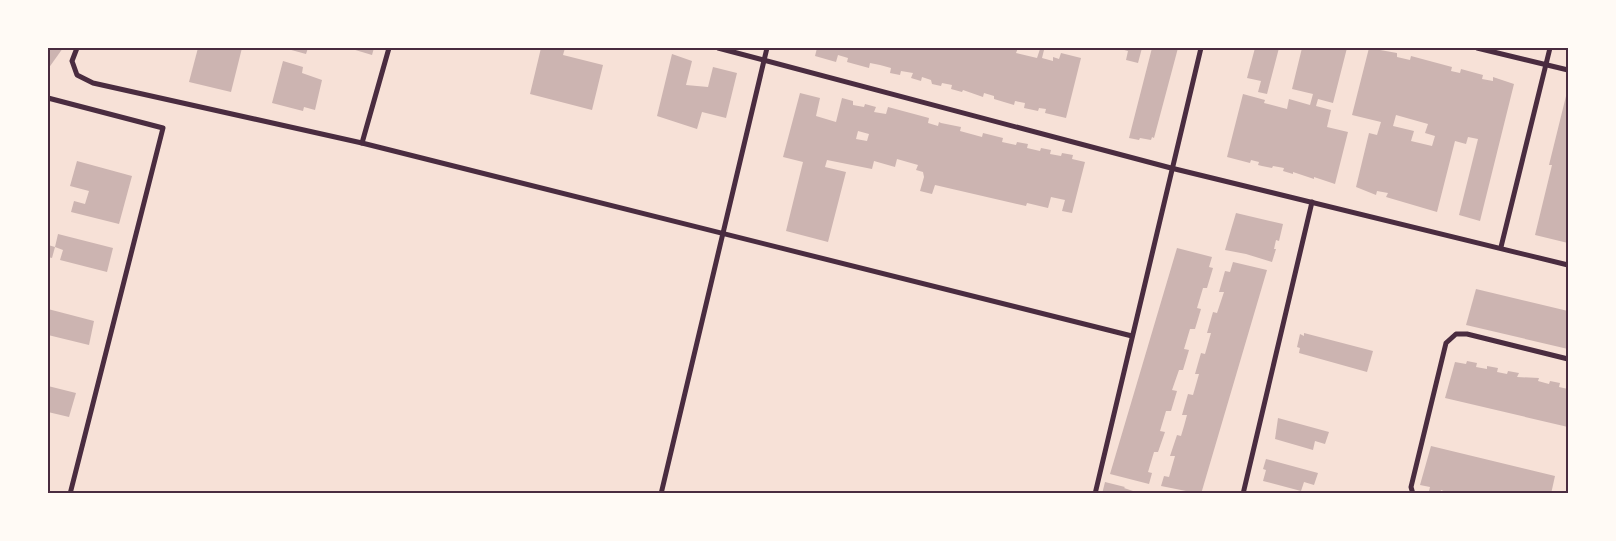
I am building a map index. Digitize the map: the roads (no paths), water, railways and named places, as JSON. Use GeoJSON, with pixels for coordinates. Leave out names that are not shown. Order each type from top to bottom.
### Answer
{"type":"FeatureCollection","features":[{"type":"Feature","properties":{"kind":"street"},"geometry":{"type":"LineString","coordinates":[[76,48],[72,61],[77,75],[93,82],[362,143],[1132,336]]}},
{"type":"Feature","properties":{"kind":"street"},"geometry":{"type":"LineString","coordinates":[[362,143],[389,48]]}},
{"type":"Feature","properties":{"kind":"street"},"geometry":{"type":"LineString","coordinates":[[718,48],[1171,168],[1501,247],[1568,265]]}},
{"type":"Feature","properties":{"kind":"street"},"geometry":{"type":"LineString","coordinates":[[661,494],[767,48]]}},
{"type":"Feature","properties":{"kind":"street"},"geometry":{"type":"LineString","coordinates":[[1095,494],[1201,48]]}},
{"type":"Feature","properties":{"kind":"street"},"geometry":{"type":"LineString","coordinates":[[1477,48],[1568,70]]}},
{"type":"Feature","properties":{"kind":"street"},"geometry":{"type":"LineString","coordinates":[[1501,247],[1550,48]]}},
{"type":"Feature","properties":{"kind":"street"},"geometry":{"type":"LineString","coordinates":[[48,98],[162,128],[70,494]]}},
{"type":"Feature","properties":{"kind":"street"},"geometry":{"type":"LineString","coordinates":[[1244,494],[1312,202]]}},
{"type":"Feature","properties":{"kind":"street"},"geometry":{"type":"LineString","coordinates":[[1414,494],[1411,488],[1446,343],[1456,334],[1467,334],[1568,359]]}}]}
